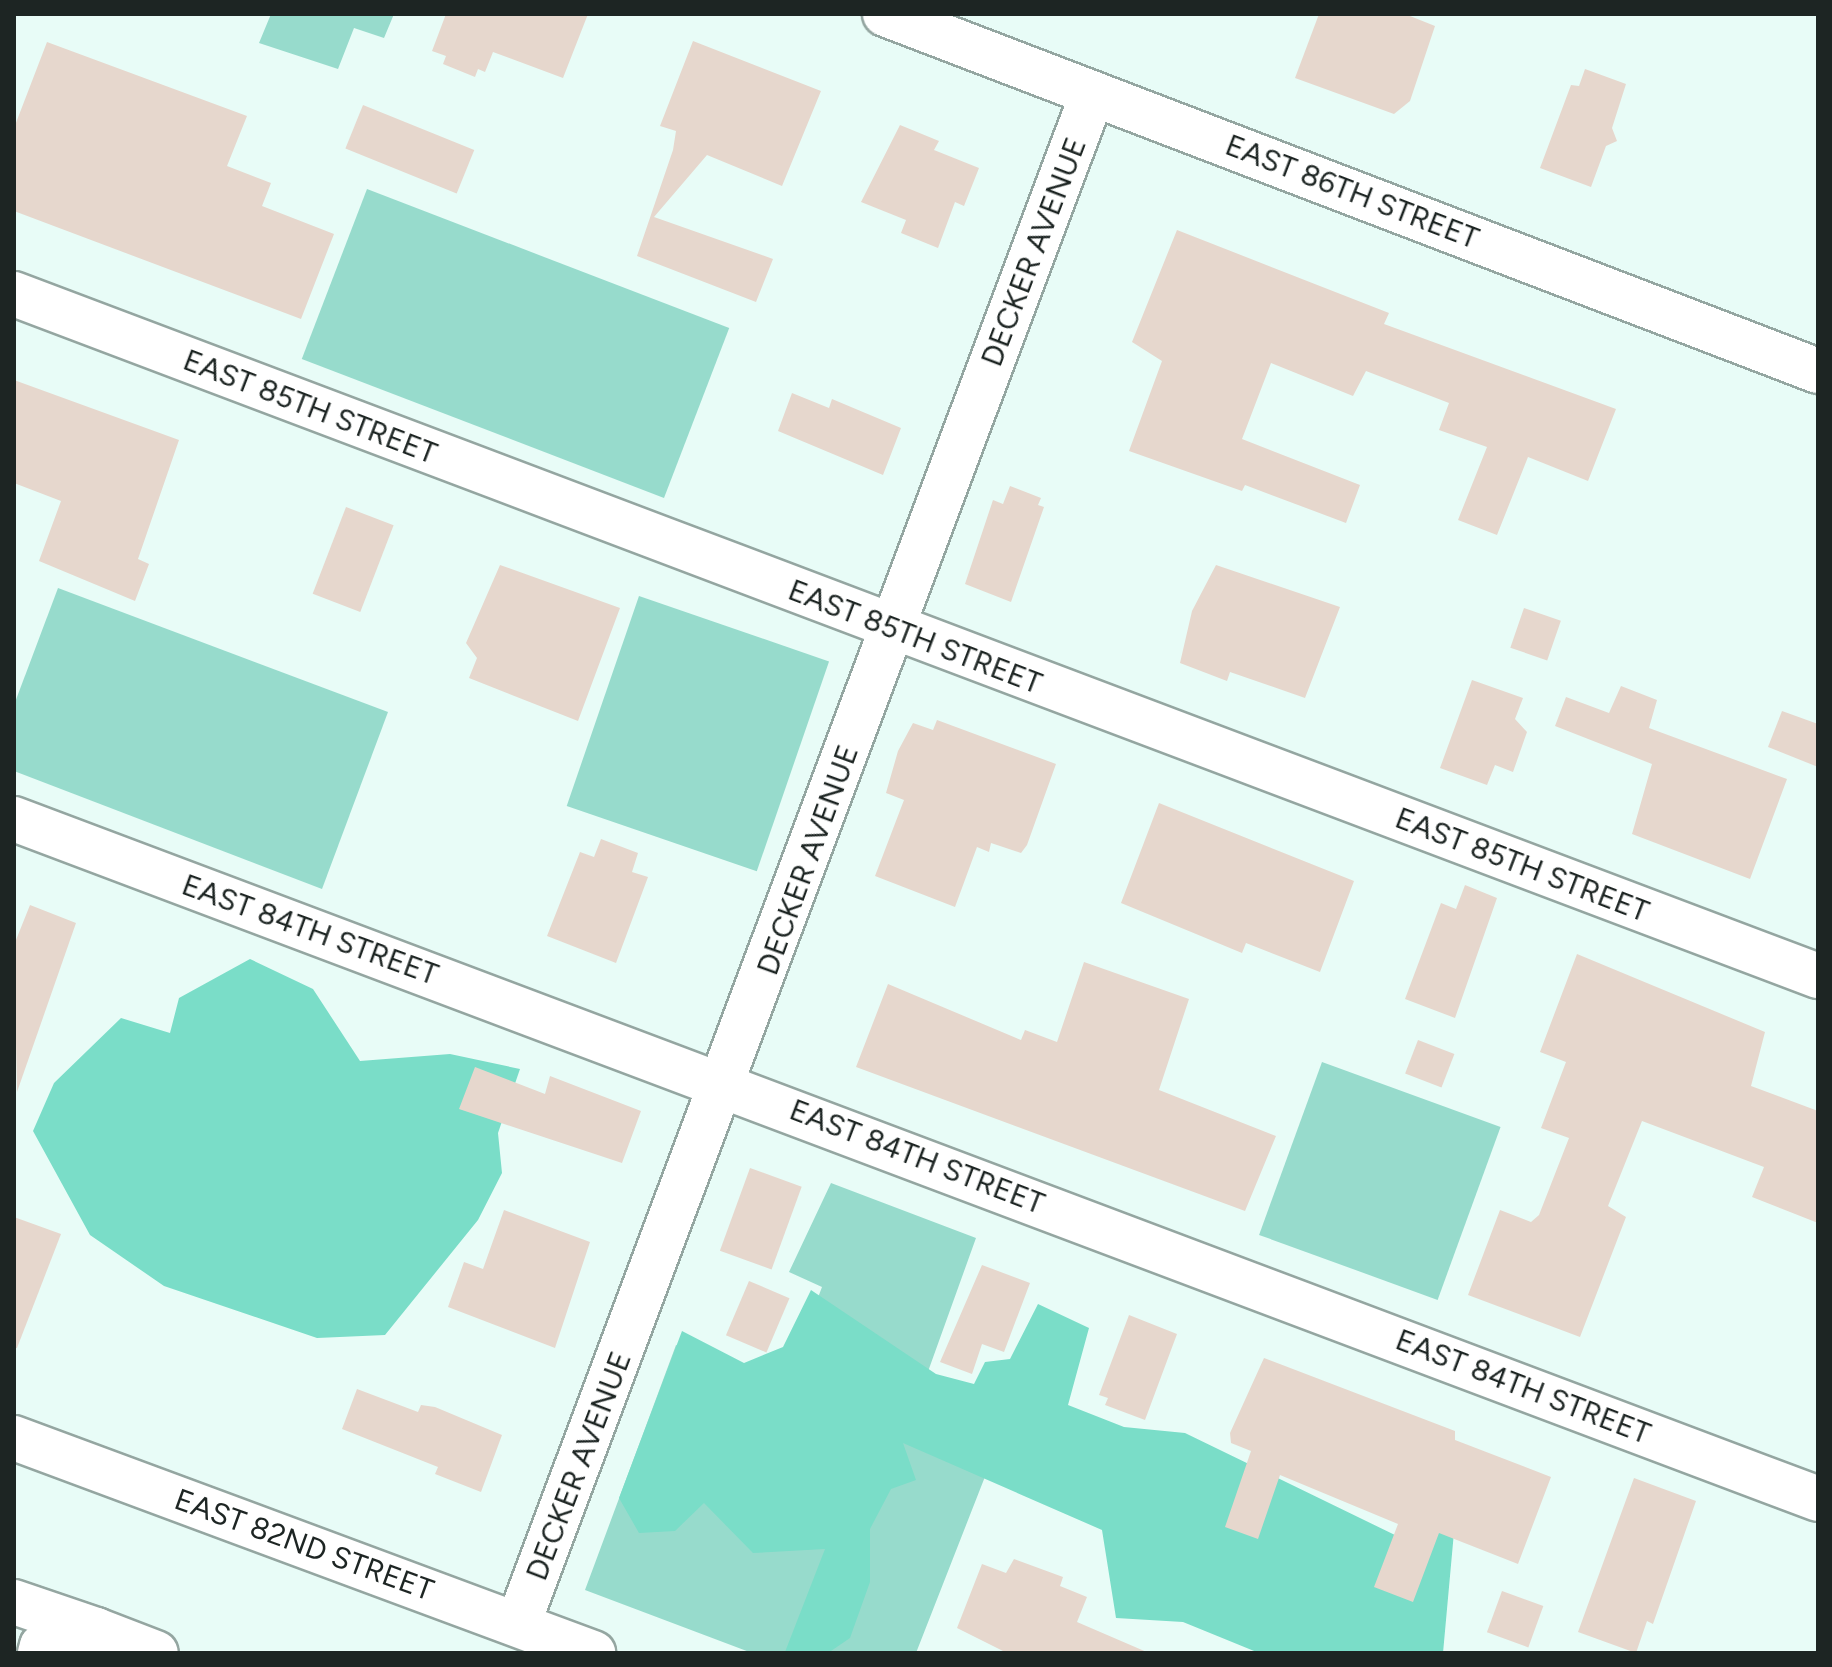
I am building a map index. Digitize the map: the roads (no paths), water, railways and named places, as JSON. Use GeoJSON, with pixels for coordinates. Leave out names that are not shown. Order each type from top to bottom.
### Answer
{"type":"FeatureCollection","features":[{"type":"Feature","properties":{"kind":"street","name":"EAST 86TH STREET"},"geometry":{"type":"LineString","coordinates":[[885,14],[1818,371]]}},
{"type":"Feature","properties":{"kind":"street","name":"DECKER AVENUE"},"geometry":{"type":"LineString","coordinates":[[518,1624],[724,1084],[1093,93]]}},
{"type":"Feature","properties":{"kind":"street","name":"EAST 85TH STREET"},"geometry":{"type":"LineString","coordinates":[[14,294],[893,629],[1818,976]]}},
{"type":"Feature","properties":{"kind":"street","name":"EAST 84TH STREET"},"geometry":{"type":"LineString","coordinates":[[14,819],[724,1084],[1818,1499]]}},
{"type":"Feature","properties":{"kind":"street","name":"EAST 82ND STREET"},"geometry":{"type":"LineString","coordinates":[[14,1438],[593,1653]]}},
{"type":"Feature","properties":{"kind":"street"},"geometry":{"type":"LineString","coordinates":[[14,1602],[156,1653]]}},
{"type":"Feature","properties":{"kind":"street"},"geometry":{"type":"LineString","coordinates":[[40,1653],[42,1646],[96,1630]]}}]}
